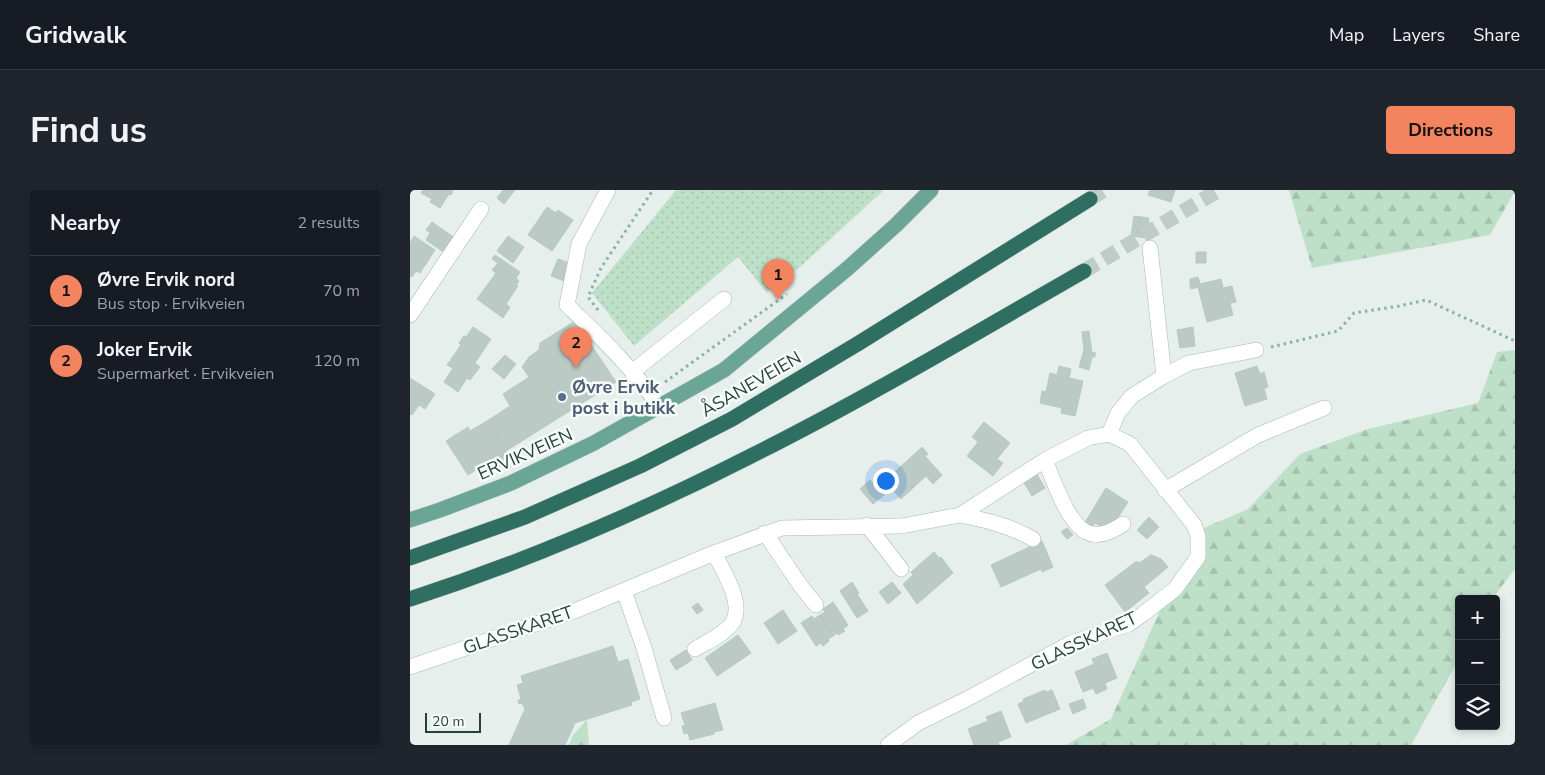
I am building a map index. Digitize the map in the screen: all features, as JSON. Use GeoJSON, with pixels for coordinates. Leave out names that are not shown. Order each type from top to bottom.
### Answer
{"type":"FeatureCollection","features":[{"type":"Feature","properties":{"kind":"highway","name":"ÅSANEVEIEN"},"geometry":{"type":"LineString","coordinates":[[410,558],[534,513],[640,466],[732,419],[859,343],[1090,199]]}},
{"type":"Feature","properties":{"kind":"highway"},"geometry":{"type":"LineString","coordinates":[[410,599],[463,582],[548,549],[655,503],[752,456],[886,384],[1084,271]]}},
{"type":"Feature","properties":{"kind":"main road","name":"ERVIKVEIEN"},"geometry":{"type":"LineString","coordinates":[[410,520],[511,483],[594,443],[660,408],[724,370],[847,269],[896,225],[931,190]]}},
{"type":"Feature","properties":{"kind":"street"},"geometry":{"type":"LineString","coordinates":[[608,190],[579,244],[568,305],[619,356],[660,408]]}},
{"type":"Feature","properties":{"kind":"street"},"geometry":{"type":"LineString","coordinates":[[410,315],[481,209]]}},
{"type":"Feature","properties":{"kind":"street"},"geometry":{"type":"LineString","coordinates":[[1150,248],[1164,376]]}},
{"type":"Feature","properties":{"kind":"street"},"geometry":{"type":"LineString","coordinates":[[632,372],[724,299]]}},
{"type":"Feature","properties":{"kind":"street"},"geometry":{"type":"LineString","coordinates":[[1110,434],[1118,413],[1132,396],[1164,376],[1189,363],[1256,350]]}},
{"type":"Feature","properties":{"kind":"street"},"geometry":{"type":"LineString","coordinates":[[1165,490],[1258,435],[1324,408]]}},
{"type":"Feature","properties":{"kind":"street","name":"GLASSKARET"},"geometry":{"type":"LineString","coordinates":[[410,667],[577,610],[765,533],[782,528],[867,525],[902,526],[960,515],[1045,460],[1088,438],[1110,434],[1130,444],[1194,525],[1198,536],[1198,557],[1175,589],[1128,624],[1071,644],[918,723],[888,745]]}},
{"type":"Feature","properties":{"kind":"street"},"geometry":{"type":"LineString","coordinates":[[1045,460],[1071,518],[1082,530],[1092,534],[1102,534],[1111,532],[1123,524]]}},
{"type":"Feature","properties":{"kind":"street","name":"GLASSKARET"},"geometry":{"type":"LineString","coordinates":[[960,515],[986,521],[1025,534],[1033,539]]}},
{"type":"Feature","properties":{"kind":"street"},"geometry":{"type":"LineString","coordinates":[[867,525],[902,569]]}},
{"type":"Feature","properties":{"kind":"street"},"geometry":{"type":"LineString","coordinates":[[765,533],[816,606]]}},
{"type":"Feature","properties":{"kind":"street"},"geometry":{"type":"LineString","coordinates":[[695,649],[720,634],[732,623],[735,617],[731,586],[714,553]]}},
{"type":"Feature","properties":{"kind":"street"},"geometry":{"type":"LineString","coordinates":[[624,591],[639,632],[664,718]]}},
{"type":"Feature","properties":{"kind":"path"},"geometry":{"type":"LineString","coordinates":[[599,311],[588,297],[601,268],[653,190]]}},
{"type":"Feature","properties":{"kind":"path"},"geometry":{"type":"LineString","coordinates":[[650,394],[789,292]]}},
{"type":"Feature","properties":{"kind":"path"},"geometry":{"type":"LineString","coordinates":[[1256,350],[1338,331],[1354,313],[1426,300],[1515,341]]}},
{"type":"Feature","properties":{"kind":"green space"},"geometry":{"type":"Polygon","coordinates":[[[676,190],[884,190],[801,266],[767,293],[738,257],[634,346],[592,293],[676,190]]]}},
{"type":"Feature","properties":{"kind":"green space"},"geometry":{"type":"Polygon","coordinates":[[[1289,190],[1515,191],[1490,235],[1312,268],[1289,190]]]}},
{"type":"Feature","properties":{"kind":"green space"},"geometry":{"type":"Polygon","coordinates":[[[1515,350],[1515,569],[1495,595],[1455,595],[1455,666],[1411,745],[1066,745],[1111,719],[1162,606],[1195,573],[1197,531],[1248,509],[1300,454],[1368,429],[1478,403],[1497,352],[1515,350]]]}},
{"type":"Feature","properties":{"kind":"green space"},"geometry":{"type":"Polygon","coordinates":[[[587,720],[589,745],[569,745],[573,735],[587,720]]]}},
{"type":"Feature","properties":{"kind":"building"},"geometry":{"type":"Polygon","coordinates":[[[423,190],[453,191],[440,208],[430,202],[432,199],[421,193],[423,190]]]}},
{"type":"Feature","properties":{"kind":"building"},"geometry":{"type":"Polygon","coordinates":[[[503,190],[515,190],[504,204],[497,198],[503,190]]]}},
{"type":"Feature","properties":{"kind":"building"},"geometry":{"type":"Polygon","coordinates":[[[1150,190],[1175,190],[1171,202],[1148,195],[1150,190]]]}},
{"type":"Feature","properties":{"kind":"building"},"geometry":{"type":"Polygon","coordinates":[[[547,207],[556,213],[558,210],[573,220],[552,251],[528,235],[547,207]]]}},
{"type":"Feature","properties":{"kind":"building"},"geometry":{"type":"Polygon","coordinates":[[[1134,216],[1149,218],[1146,238],[1131,236],[1134,216]]]}},
{"type":"Feature","properties":{"kind":"building"},"geometry":{"type":"Polygon","coordinates":[[[432,222],[455,238],[445,253],[426,240],[430,233],[426,230],[432,222]]]}},
{"type":"Feature","properties":{"kind":"building"},"geometry":{"type":"Polygon","coordinates":[[[414,236],[435,250],[420,273],[416,271],[412,277],[410,276],[410,243],[414,236]]]}},
{"type":"Feature","properties":{"kind":"building"},"geometry":{"type":"Polygon","coordinates":[[[508,236],[524,247],[513,263],[497,251],[508,236]]]}},
{"type":"Feature","properties":{"kind":"building"},"geometry":{"type":"Polygon","coordinates":[[[1196,252],[1206,252],[1206,263],[1196,263],[1196,252]]]}},
{"type":"Feature","properties":{"kind":"building"},"geometry":{"type":"Polygon","coordinates":[[[495,255],[520,272],[516,278],[519,281],[516,285],[518,286],[506,304],[510,307],[503,318],[477,299],[496,273],[492,270],[498,263],[492,259],[495,255]]]}},
{"type":"Feature","properties":{"kind":"building"},"geometry":{"type":"Polygon","coordinates":[[[558,259],[574,265],[567,282],[551,276],[558,259]]]}},
{"type":"Feature","properties":{"kind":"building"},"geometry":{"type":"Polygon","coordinates":[[[1198,277],[1200,284],[1221,279],[1223,288],[1232,286],[1236,302],[1230,303],[1233,315],[1207,322],[1198,287],[1191,289],[1190,286],[1190,279],[1198,277]]]}},
{"type":"Feature","properties":{"kind":"building"},"geometry":{"type":"Polygon","coordinates":[[[575,321],[616,382],[506,451],[487,421],[510,406],[503,394],[529,377],[522,367],[529,357],[539,350],[540,343],[575,321]]]}},
{"type":"Feature","properties":{"kind":"building"},"geometry":{"type":"Polygon","coordinates":[[[473,327],[491,339],[475,363],[480,367],[470,380],[467,378],[458,392],[444,382],[453,368],[447,365],[461,345],[459,343],[473,327]]]}},
{"type":"Feature","properties":{"kind":"building"},"geometry":{"type":"Polygon","coordinates":[[[1193,327],[1195,346],[1180,348],[1177,330],[1193,327]]]}},
{"type":"Feature","properties":{"kind":"building"},"geometry":{"type":"Polygon","coordinates":[[[1089,331],[1092,353],[1095,352],[1095,357],[1092,357],[1089,370],[1079,367],[1084,350],[1082,332],[1089,331]]]}},
{"type":"Feature","properties":{"kind":"building"},"geometry":{"type":"Polygon","coordinates":[[[505,355],[516,364],[504,379],[492,369],[505,355]]]}},
{"type":"Feature","properties":{"kind":"building"},"geometry":{"type":"Polygon","coordinates":[[[1059,366],[1071,369],[1069,378],[1083,381],[1075,416],[1061,413],[1062,408],[1040,403],[1042,391],[1046,392],[1050,373],[1057,375],[1059,366]]]}},
{"type":"Feature","properties":{"kind":"building"},"geometry":{"type":"Polygon","coordinates":[[[1257,366],[1260,374],[1264,372],[1268,387],[1264,389],[1267,399],[1245,406],[1235,373],[1257,366]]]}},
{"type":"Feature","properties":{"kind":"building"},"geometry":{"type":"Polygon","coordinates":[[[410,378],[435,394],[425,409],[419,405],[412,415],[410,414],[410,378]]]}},
{"type":"Feature","properties":{"kind":"building"},"geometry":{"type":"Polygon","coordinates":[[[487,421],[511,459],[494,471],[488,462],[468,475],[446,441],[468,427],[470,431],[487,421]]]}},
{"type":"Feature","properties":{"kind":"building"},"geometry":{"type":"Polygon","coordinates":[[[984,422],[1010,443],[997,459],[1003,463],[993,476],[967,456],[978,442],[972,437],[984,422]]]}},
{"type":"Feature","properties":{"kind":"building"},"geometry":{"type":"Polygon","coordinates":[[[922,447],[928,454],[925,456],[942,475],[933,484],[926,476],[901,499],[885,481],[922,447]]]}},
{"type":"Feature","properties":{"kind":"building"},"geometry":{"type":"Polygon","coordinates":[[[1036,473],[1045,488],[1032,496],[1023,481],[1036,473]]]}},
{"type":"Feature","properties":{"kind":"building"},"geometry":{"type":"Polygon","coordinates":[[[870,480],[884,495],[873,504],[860,489],[870,480]]]}},
{"type":"Feature","properties":{"kind":"building"},"geometry":{"type":"Polygon","coordinates":[[[1106,488],[1128,502],[1114,524],[1110,526],[1107,524],[1104,528],[1095,523],[1091,529],[1084,524],[1106,488]]]}},
{"type":"Feature","properties":{"kind":"building"},"geometry":{"type":"Polygon","coordinates":[[[1149,517],[1159,527],[1147,539],[1137,530],[1149,517]]]}},
{"type":"Feature","properties":{"kind":"building"},"geometry":{"type":"Polygon","coordinates":[[[1067,528],[1073,535],[1067,539],[1061,532],[1067,528]]]}},
{"type":"Feature","properties":{"kind":"building"},"geometry":{"type":"Polygon","coordinates":[[[1042,541],[1053,567],[1042,572],[1041,569],[1001,587],[991,565],[1042,541]]]}},
{"type":"Feature","properties":{"kind":"building"},"geometry":{"type":"Polygon","coordinates":[[[934,552],[939,558],[941,557],[953,573],[917,604],[903,584],[913,575],[911,572],[934,552]]]}},
{"type":"Feature","properties":{"kind":"building"},"geometry":{"type":"Polygon","coordinates":[[[1151,555],[1161,559],[1168,567],[1144,587],[1149,593],[1125,612],[1105,585],[1137,561],[1139,563],[1151,555]]]}},
{"type":"Feature","properties":{"kind":"building"},"geometry":{"type":"Polygon","coordinates":[[[852,582],[868,611],[857,618],[840,591],[852,582]]]}},
{"type":"Feature","properties":{"kind":"building"},"geometry":{"type":"Polygon","coordinates":[[[892,582],[901,593],[888,604],[879,592],[892,582]]]}},
{"type":"Feature","properties":{"kind":"building"},"geometry":{"type":"Polygon","coordinates":[[[833,602],[848,625],[843,629],[845,631],[833,636],[820,615],[825,612],[823,609],[833,602]]]}},
{"type":"Feature","properties":{"kind":"building"},"geometry":{"type":"Polygon","coordinates":[[[698,603],[703,610],[697,614],[692,607],[698,603]]]}},
{"type":"Feature","properties":{"kind":"building"},"geometry":{"type":"Polygon","coordinates":[[[783,610],[797,631],[778,644],[764,623],[783,610]]]}},
{"type":"Feature","properties":{"kind":"building"},"geometry":{"type":"Polygon","coordinates":[[[820,615],[833,636],[823,646],[821,643],[816,646],[801,623],[812,616],[814,619],[820,615]]]}},
{"type":"Feature","properties":{"kind":"building"},"geometry":{"type":"Polygon","coordinates":[[[738,635],[751,653],[717,676],[705,658],[738,635]]]}},
{"type":"Feature","properties":{"kind":"building"},"geometry":{"type":"Polygon","coordinates":[[[613,646],[618,662],[628,659],[640,699],[631,702],[632,705],[575,723],[565,745],[509,745],[525,709],[522,703],[519,704],[518,700],[521,699],[517,685],[523,683],[521,676],[613,646]]]}},
{"type":"Feature","properties":{"kind":"building"},"geometry":{"type":"Polygon","coordinates":[[[686,650],[692,660],[676,670],[670,660],[686,650]]]}},
{"type":"Feature","properties":{"kind":"building"},"geometry":{"type":"Polygon","coordinates":[[[1107,653],[1117,678],[1105,683],[1107,689],[1096,694],[1093,688],[1083,692],[1075,672],[1094,664],[1092,659],[1107,653]]]}},
{"type":"Feature","properties":{"kind":"building"},"geometry":{"type":"Polygon","coordinates":[[[1045,690],[1046,692],[1052,690],[1060,709],[1026,723],[1018,704],[1024,701],[1023,699],[1045,690]]]}},
{"type":"Feature","properties":{"kind":"building"},"geometry":{"type":"Polygon","coordinates":[[[1083,699],[1086,708],[1073,714],[1069,704],[1083,699]]]}},
{"type":"Feature","properties":{"kind":"building"},"geometry":{"type":"Polygon","coordinates":[[[715,703],[723,730],[690,740],[688,733],[684,734],[682,726],[685,725],[681,713],[715,703]]]}},
{"type":"Feature","properties":{"kind":"building"},"geometry":{"type":"Polygon","coordinates":[[[1001,711],[1011,737],[998,742],[999,745],[974,745],[968,729],[988,721],[986,717],[1001,711]]]}},
{"type":"Feature","properties":{"kind":"tunnel"},"geometry":{"type":"LineString","coordinates":[[1090,199],[1104,190]]}},
{"type":"Feature","properties":{"kind":"tunnel"},"geometry":{"type":"LineString","coordinates":[[1084,271],[1219,190]]}},
{"type":"Feature","properties":{"kind":"place","name":"Øvre Ervik nord"},"geometry":{"type":"Point","coordinates":[778,300]}},
{"type":"Feature","properties":{"kind":"place","name":"Joker Ervik"},"geometry":{"type":"Point","coordinates":[576,368]}},
{"type":"Feature","properties":{"kind":"place","name":"Øvre Ervik post i butikk"},"geometry":{"type":"Point","coordinates":[562,397]}}]}
